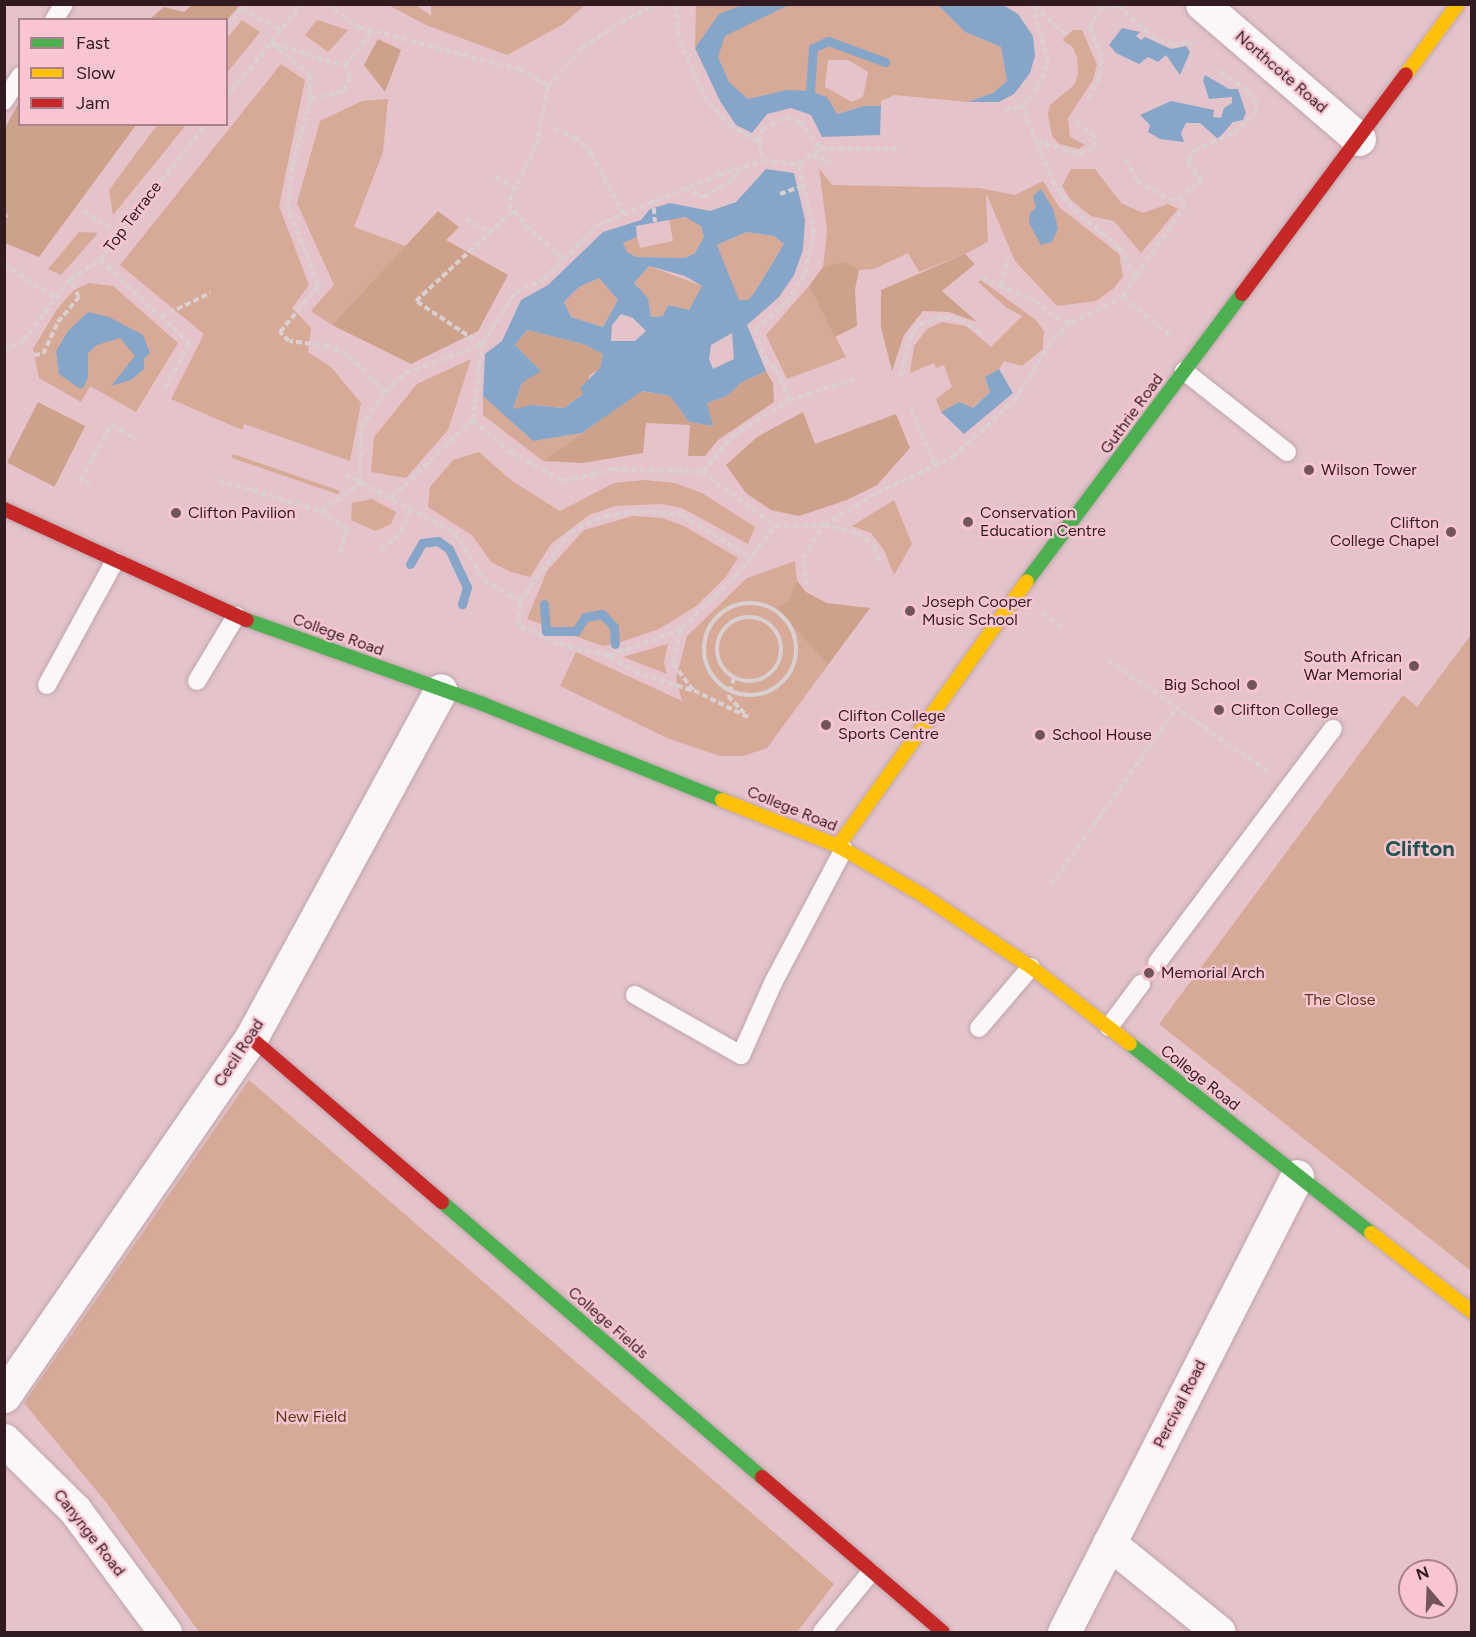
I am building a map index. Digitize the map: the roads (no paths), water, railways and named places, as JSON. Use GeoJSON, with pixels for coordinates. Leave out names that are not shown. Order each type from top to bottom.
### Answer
{"type":"FeatureCollection","features":[{"type":"Feature","properties":{"kind":"street","name":"Northcote Road"},"geometry":{"type":"LineString","coordinates":[[1202,4],[1359,139]]}},
{"type":"Feature","properties":{"kind":"street","name":"Guthrie Road"},"geometry":{"type":"LineString","coordinates":[[841,848],[1017,595],[1458,4]]}},
{"type":"Feature","properties":{"kind":"street","name":"College Road"},"geometry":{"type":"LineString","coordinates":[[4,509],[236,616],[441,690],[841,848],[924,896],[1031,967],[1472,1312]]}},
{"type":"Feature","properties":{"kind":"street","name":"Cecil Road"},"geometry":{"type":"LineString","coordinates":[[4,1396],[251,1038],[441,690]]}},
{"type":"Feature","properties":{"kind":"street","name":"College Fields"},"geometry":{"type":"LineString","coordinates":[[251,1038],[943,1632]]}},
{"type":"Feature","properties":{"kind":"street","name":"Percival Road"},"geometry":{"type":"LineString","coordinates":[[1064,1632],[1297,1176]]}},
{"type":"Feature","properties":{"kind":"street","name":"Canynge Road"},"geometry":{"type":"LineString","coordinates":[[4,1440],[75,1510],[165,1632]]}},
{"type":"Feature","properties":{"kind":"street"},"geometry":{"type":"LineString","coordinates":[[1109,1543],[1218,1632]]}},
{"type":"Feature","properties":{"kind":"lane"},"geometry":{"type":"LineString","coordinates":[[55,18],[64,4]]}},
{"type":"Feature","properties":{"kind":"lane"},"geometry":{"type":"LineString","coordinates":[[4,101],[18,79]]}},
{"type":"Feature","properties":{"kind":"lane"},"geometry":{"type":"LineString","coordinates":[[1184,371],[1287,452]]}},
{"type":"Feature","properties":{"kind":"lane"},"geometry":{"type":"LineString","coordinates":[[47,685],[115,561]]}},
{"type":"Feature","properties":{"kind":"lane"},"geometry":{"type":"LineString","coordinates":[[197,681],[236,616]]}},
{"type":"Feature","properties":{"kind":"lane"},"geometry":{"type":"LineString","coordinates":[[1157,963],[1333,729]]}},
{"type":"Feature","properties":{"kind":"lane"},"geometry":{"type":"LineString","coordinates":[[634,995],[741,1055],[774,981],[841,848]]}},
{"type":"Feature","properties":{"kind":"lane"},"geometry":{"type":"LineString","coordinates":[[979,1028],[1031,967]]}},
{"type":"Feature","properties":{"kind":"lane"},"geometry":{"type":"LineString","coordinates":[[1109,1027],[1141,984]]}},
{"type":"Feature","properties":{"kind":"lane"},"geometry":{"type":"LineString","coordinates":[[822,1632],[871,1572]]}},
{"type":"Feature","properties":{"kind":"water"},"geometry":{"type":"Polygon","coordinates":[[[745,4],[789,5],[725,36],[718,57],[729,82],[748,99],[786,90],[810,91],[827,97],[837,114],[864,106],[881,106],[880,135],[822,137],[811,115],[791,108],[767,114],[752,133],[736,125],[720,101],[695,48],[719,14],[745,4]]]}},
{"type":"Feature","properties":{"kind":"water"},"geometry":{"type":"Polygon","coordinates":[[[938,5],[1003,5],[1018,14],[1033,36],[1035,56],[1030,73],[1014,94],[999,102],[967,102],[993,93],[1007,81],[1001,47],[965,32],[938,5]]]}},
{"type":"Feature","properties":{"kind":"water"},"geometry":{"type":"Polygon","coordinates":[[[1122,28],[1140,32],[1136,36],[1141,40],[1145,37],[1171,49],[1186,46],[1190,52],[1180,75],[1166,55],[1158,62],[1148,57],[1139,64],[1116,53],[1109,45],[1122,28]]]}},
{"type":"Feature","properties":{"kind":"water"},"geometry":{"type":"Polygon","coordinates":[[[1205,75],[1229,89],[1238,89],[1246,113],[1243,120],[1233,122],[1218,139],[1200,123],[1186,123],[1181,133],[1184,142],[1160,139],[1148,132],[1150,125],[1140,115],[1171,101],[1214,110],[1213,117],[1221,118],[1224,108],[1232,103],[1232,97],[1209,99],[1203,80],[1205,75]]]}},
{"type":"Feature","properties":{"kind":"water"},"geometry":{"type":"Polygon","coordinates":[[[766,169],[794,173],[805,220],[803,250],[794,275],[779,297],[747,325],[766,371],[742,382],[727,396],[707,403],[713,426],[689,422],[670,396],[642,391],[582,433],[533,441],[483,396],[485,354],[502,341],[521,300],[548,285],[603,232],[641,220],[650,209],[670,203],[710,211],[736,202],[766,169]],[[685,217],[636,226],[637,237],[623,243],[627,252],[636,257],[685,258],[695,253],[704,237],[701,226],[685,217]],[[746,232],[717,245],[739,300],[748,300],[755,292],[784,244],[774,236],[746,232]],[[649,266],[634,283],[648,298],[651,317],[663,316],[668,305],[689,310],[702,286],[685,276],[649,266]],[[599,278],[579,287],[564,302],[571,317],[603,327],[618,300],[599,278]],[[621,314],[612,325],[611,341],[635,341],[646,331],[633,318],[621,314]],[[527,330],[515,345],[541,371],[522,383],[513,409],[532,405],[564,408],[583,394],[580,388],[600,368],[603,354],[583,344],[527,330]],[[732,333],[711,345],[709,359],[713,369],[734,359],[732,333]]]}},
{"type":"Feature","properties":{"kind":"water"},"geometry":{"type":"Polygon","coordinates":[[[1041,189],[1053,209],[1058,228],[1052,242],[1041,245],[1029,223],[1030,213],[1036,208],[1033,196],[1041,189]]]}},
{"type":"Feature","properties":{"kind":"water"},"geometry":{"type":"Polygon","coordinates":[[[88,312],[109,317],[143,335],[150,353],[144,359],[144,369],[131,380],[111,386],[135,356],[120,338],[97,345],[88,353],[88,377],[84,387],[80,389],[59,374],[56,351],[68,331],[88,312]]]}},
{"type":"Feature","properties":{"kind":"water"},"geometry":{"type":"Polygon","coordinates":[[[999,369],[1013,393],[964,434],[941,412],[959,402],[973,408],[990,392],[985,377],[999,369]]]}},
{"type":"Feature","properties":{"kind":"waterway"},"geometry":{"type":"LineString","coordinates":[[810,91],[813,48],[828,41],[885,62]]}},
{"type":"Feature","properties":{"kind":"waterway"},"geometry":{"type":"LineString","coordinates":[[410,564],[422,543],[438,541],[449,549],[467,587],[462,604]]}},
{"type":"Feature","properties":{"kind":"waterway"},"geometry":{"type":"LineString","coordinates":[[544,604],[546,631],[576,631],[585,617],[602,614],[614,627],[615,644]]}},
{"type":"Feature","properties":{"kind":"place","name":"Wilson Tower"},"geometry":{"type":"Point","coordinates":[1309,470]}},
{"type":"Feature","properties":{"kind":"place","name":"Clifton Pavilion"},"geometry":{"type":"Point","coordinates":[176,513]}},
{"type":"Feature","properties":{"kind":"place","name":"Conservation Education Centre"},"geometry":{"type":"Point","coordinates":[968,522]}},
{"type":"Feature","properties":{"kind":"place","name":"Clifton College Chapel"},"geometry":{"type":"Point","coordinates":[1451,532]}},
{"type":"Feature","properties":{"kind":"place","name":"Joseph Cooper Music School"},"geometry":{"type":"Point","coordinates":[910,611]}},
{"type":"Feature","properties":{"kind":"place","name":"South African War Memorial"},"geometry":{"type":"Point","coordinates":[1414,666]}},
{"type":"Feature","properties":{"kind":"place","name":"Big School"},"geometry":{"type":"Point","coordinates":[1252,685]}},
{"type":"Feature","properties":{"kind":"place","name":"Clifton College"},"geometry":{"type":"Point","coordinates":[1219,710]}},
{"type":"Feature","properties":{"kind":"place","name":"Clifton College Sports Centre"},"geometry":{"type":"Point","coordinates":[826,725]}},
{"type":"Feature","properties":{"kind":"place","name":"School House"},"geometry":{"type":"Point","coordinates":[1040,735]}},
{"type":"Feature","properties":{"kind":"place","name":"Memorial Arch"},"geometry":{"type":"Point","coordinates":[1149,973]}},
{"type":"Feature","properties":{"kind":"district","name":"Clifton"},"geometry":{"type":"Point","coordinates":[1420,849]}},
{"type":"Feature","properties":{"kind":"park label","name":"The Close"},"geometry":{"type":"Point","coordinates":[1340,1000]}},
{"type":"Feature","properties":{"kind":"park label","name":"New Field"},"geometry":{"type":"Point","coordinates":[311,1417]}}]}
